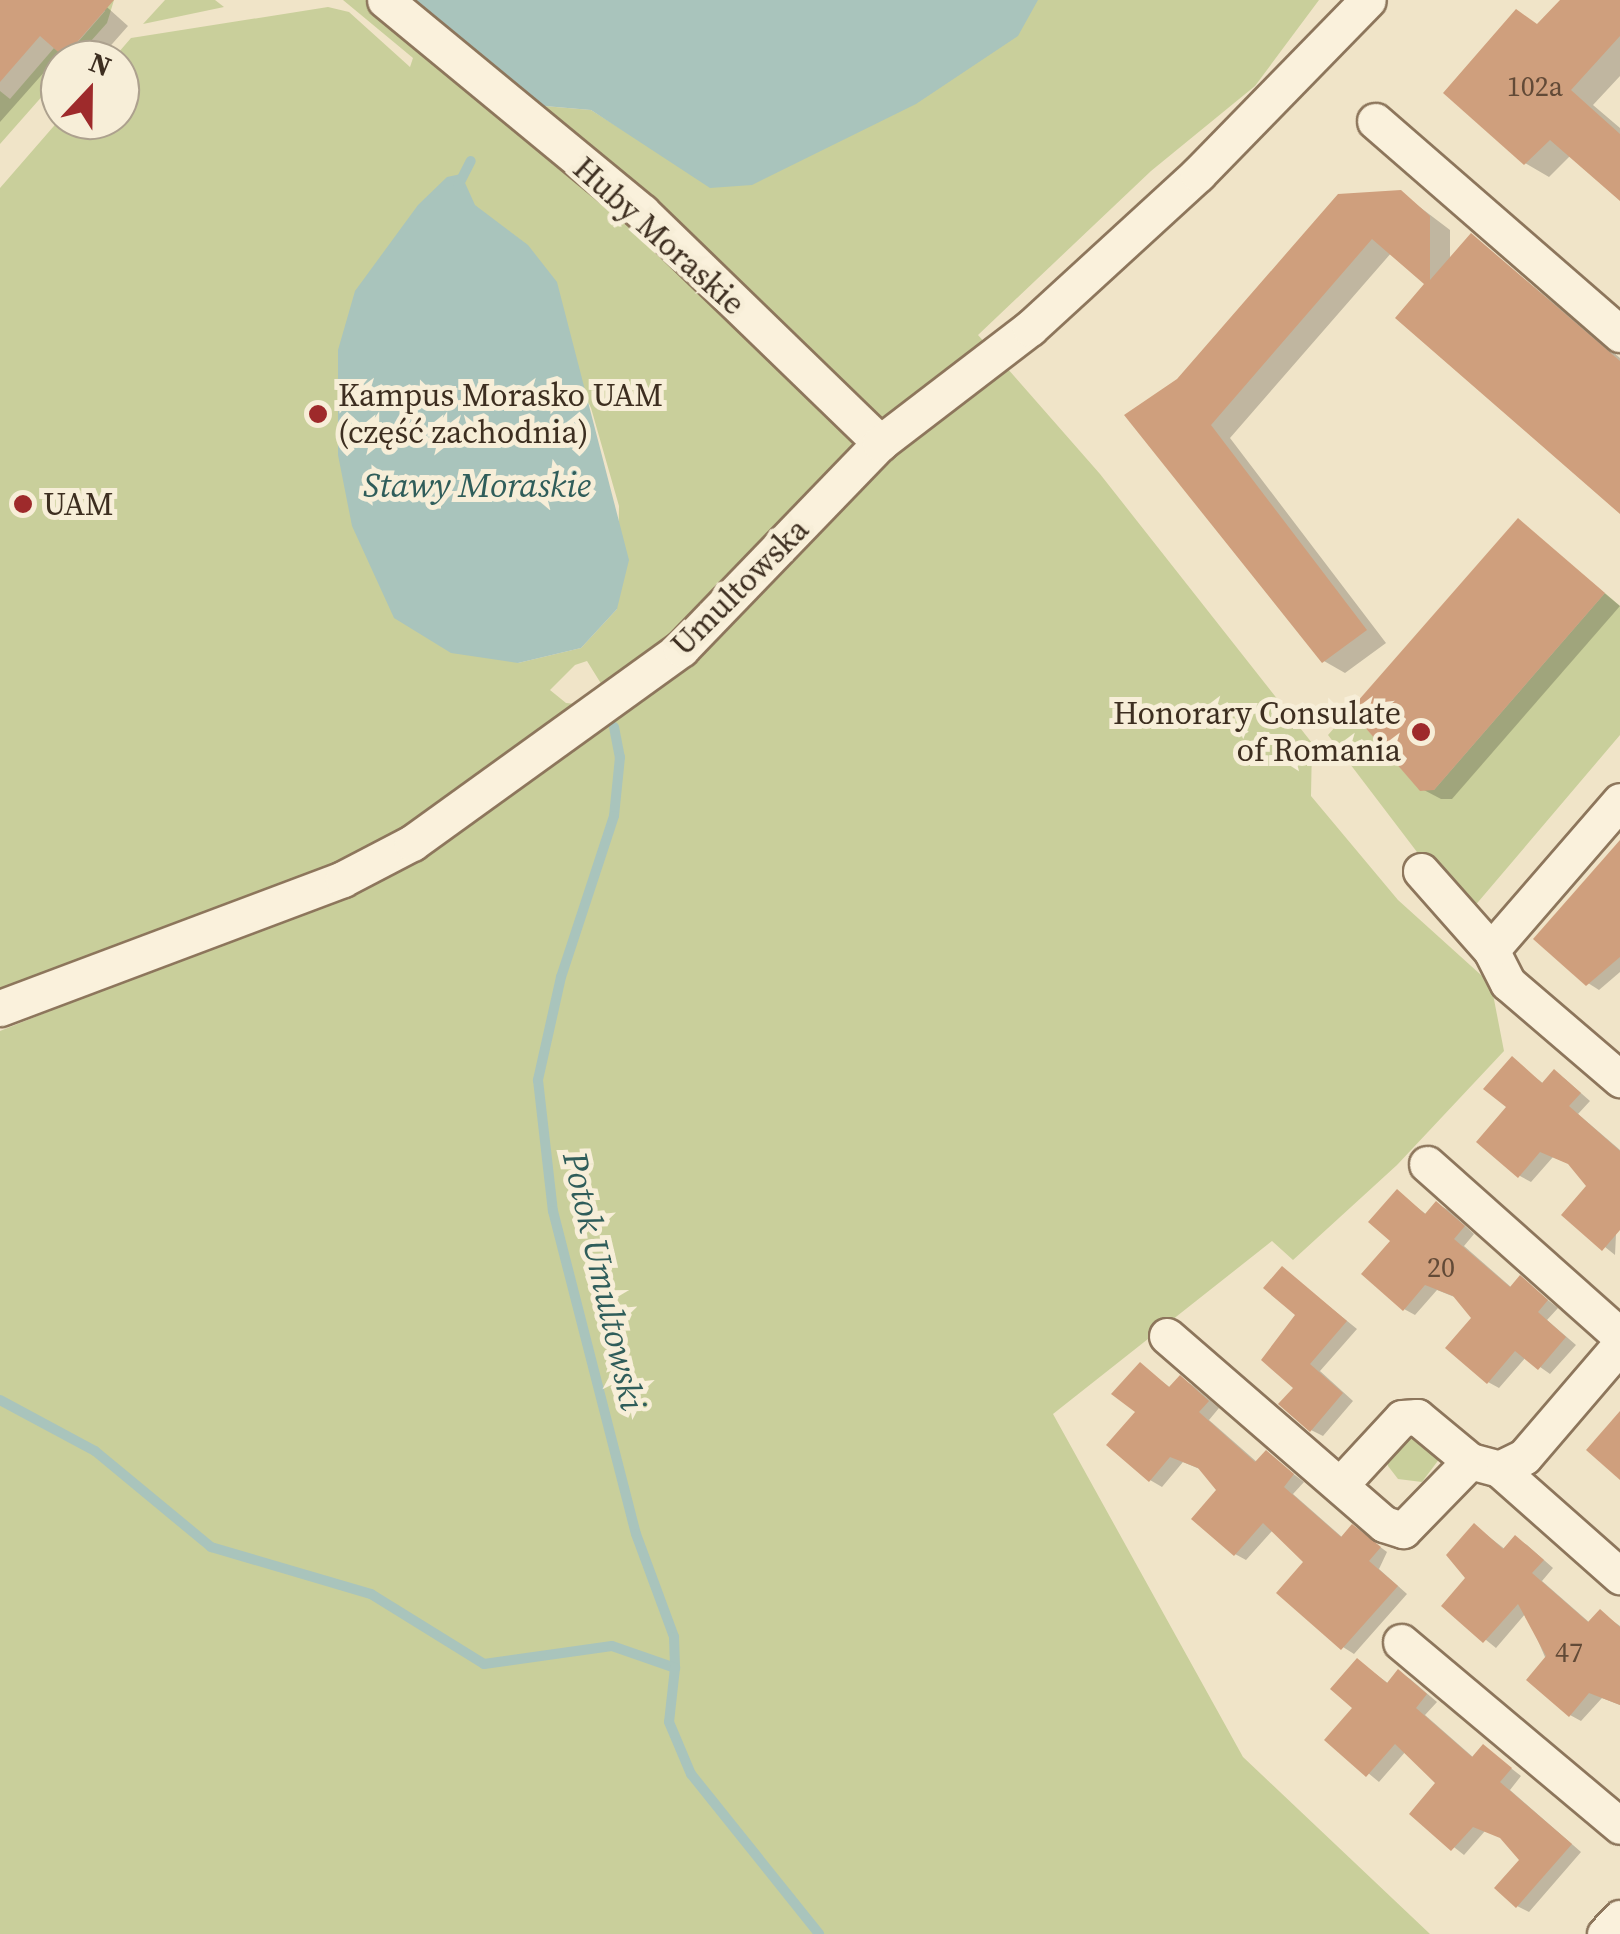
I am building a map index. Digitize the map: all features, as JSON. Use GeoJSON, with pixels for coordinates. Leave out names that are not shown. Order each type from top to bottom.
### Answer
{"type":"FeatureCollection","features":[{"type":"Feature","properties":{"kind":"street","name":"Huby Moraskie"},"geometry":{"type":"LineString","coordinates":[[385,0],[642,212],[880,443]]}},
{"type":"Feature","properties":{"kind":"street","name":"Umultowska"},"geometry":{"type":"LineString","coordinates":[[0,1008],[343,879],[412,843],[681,648],[880,443],[1030,328],[1198,174],[1368,0]]}},
{"type":"Feature","properties":{"kind":"street"},"geometry":{"type":"LineString","coordinates":[[1375,121],[1620,334]]}},
{"type":"Feature","properties":{"kind":"street"},"geometry":{"type":"LineString","coordinates":[[1491,950],[1620,801]]}},
{"type":"Feature","properties":{"kind":"street"},"geometry":{"type":"LineString","coordinates":[[1421,870],[1491,950],[1508,983],[1620,1079]]}},
{"type":"Feature","properties":{"kind":"street"},"geometry":{"type":"LineString","coordinates":[[1427,1164],[1620,1336]]}},
{"type":"Feature","properties":{"kind":"street"},"geometry":{"type":"LineString","coordinates":[[1167,1336],[1384,1524],[1403,1530],[1485,1465],[1524,1457],[1620,1345]]}},
{"type":"Feature","properties":{"kind":"street"},"geometry":{"type":"LineString","coordinates":[[1340,1486],[1402,1418],[1417,1417],[1485,1465],[1620,1576]]}},
{"type":"Feature","properties":{"kind":"street"},"geometry":{"type":"LineString","coordinates":[[1401,1642],[1620,1826]]}},
{"type":"Feature","properties":{"kind":"street"},"geometry":{"type":"LineString","coordinates":[[1605,1934],[1620,1918]]}},
{"type":"Feature","properties":{"kind":"green space"},"geometry":{"type":"Polygon","coordinates":[[[96,0],[114,0],[107,23],[92,40],[80,40],[105,11],[96,0]]]}},
{"type":"Feature","properties":{"kind":"green space"},"geometry":{"type":"Polygon","coordinates":[[[165,0],[215,0],[224,7],[143,24],[165,0]]]}},
{"type":"Feature","properties":{"kind":"green space"},"geometry":{"type":"Polygon","coordinates":[[[343,0],[518,0],[532,105],[591,110],[675,163],[630,0],[1319,0],[1255,86],[1151,171],[978,335],[1100,474],[1312,743],[1311,796],[1398,900],[1491,984],[1504,1051],[1397,1165],[1293,1260],[1272,1241],[1053,1414],[1243,1757],[1430,1934],[0,1934],[0,1031],[389,875],[429,852],[605,690],[587,661],[575,665],[550,690],[566,703],[585,705],[408,825],[331,869],[0,994],[0,188],[42,140],[140,140],[140,40],[131,38],[328,7],[349,12],[410,67],[413,58],[343,0]],[[524,271],[518,663],[581,648],[617,609],[619,506],[591,408],[524,271]]]}},
{"type":"Feature","properties":{"kind":"green space"},"geometry":{"type":"Polygon","coordinates":[[[40,64],[40,99],[0,144],[0,91],[10,99],[40,64]]]}},
{"type":"Feature","properties":{"kind":"green space"},"geometry":{"type":"Polygon","coordinates":[[[1605,593],[1620,606],[1620,735],[1473,908],[1417,852],[1328,735],[1350,710],[1420,790],[1434,790],[1605,593]]]}},
{"type":"Feature","properties":{"kind":"green space"},"geometry":{"type":"Polygon","coordinates":[[[1407,1430],[1440,1458],[1422,1482],[1398,1479],[1388,1466],[1386,1458],[1407,1430]]]}},
{"type":"Feature","properties":{"kind":"water"},"geometry":{"type":"Polygon","coordinates":[[[408,0],[1038,0],[1018,36],[916,104],[752,185],[710,188],[591,110],[533,105],[408,0]]]}},
{"type":"Feature","properties":{"kind":"water","name":"Stawy Moraskie"},"geometry":{"type":"Polygon","coordinates":[[[461,174],[475,205],[528,245],[557,282],[629,560],[617,609],[581,648],[518,663],[451,653],[394,618],[352,526],[338,455],[338,350],[355,291],[418,205],[447,177],[461,174]]]}},
{"type":"Feature","properties":{"kind":"building"},"geometry":{"type":"Polygon","coordinates":[[[0,0],[114,0],[79,40],[45,40],[40,36],[0,82],[0,0]]]}},
{"type":"Feature","properties":{"kind":"building"},"geometry":{"type":"Polygon","coordinates":[[[1560,0],[1620,0],[1620,36],[1571,90],[1620,134],[1620,201],[1550,140],[1524,165],[1443,93],[1516,9],[1537,24],[1560,0]]]}},
{"type":"Feature","properties":{"kind":"building"},"geometry":{"type":"Polygon","coordinates":[[[1401,190],[1430,216],[1430,280],[1471,233],[1620,361],[1620,514],[1395,318],[1424,284],[1372,239],[1211,425],[1367,630],[1322,663],[1124,415],[1177,379],[1338,194],[1401,190]]]}},
{"type":"Feature","properties":{"kind":"building"},"geometry":{"type":"Polygon","coordinates":[[[1518,518],[1605,593],[1434,790],[1420,791],[1350,710],[1518,518]]]}},
{"type":"Feature","properties":{"kind":"building"},"geometry":{"type":"Polygon","coordinates":[[[1620,840],[1620,957],[1586,986],[1533,939],[1620,840]]]}},
{"type":"Feature","properties":{"kind":"building"},"geometry":{"type":"Polygon","coordinates":[[[1512,1056],[1542,1083],[1554,1069],[1581,1093],[1569,1106],[1620,1151],[1620,1230],[1602,1251],[1561,1215],[1586,1186],[1568,1164],[1540,1152],[1518,1178],[1476,1142],[1506,1107],[1483,1089],[1512,1056]]]}},
{"type":"Feature","properties":{"kind":"building"},"geometry":{"type":"Polygon","coordinates":[[[1397,1189],[1425,1214],[1436,1201],[1465,1226],[1454,1239],[1510,1287],[1520,1275],[1548,1300],[1538,1312],[1566,1337],[1538,1370],[1515,1351],[1487,1384],[1445,1348],[1471,1318],[1453,1296],[1425,1285],[1403,1311],[1361,1274],[1390,1241],[1368,1222],[1397,1189]]]}},
{"type":"Feature","properties":{"kind":"building"},"geometry":{"type":"Polygon","coordinates":[[[1282,1266],[1347,1321],[1310,1364],[1343,1393],[1310,1432],[1278,1404],[1293,1388],[1261,1360],[1295,1315],[1263,1288],[1282,1266]]]}},
{"type":"Feature","properties":{"kind":"building"},"geometry":{"type":"Polygon","coordinates":[[[1140,1362],[1169,1387],[1180,1375],[1209,1401],[1199,1412],[1255,1462],[1266,1450],[1294,1474],[1284,1487],[1341,1537],[1352,1524],[1381,1547],[1369,1561],[1398,1586],[1341,1650],[1276,1593],[1303,1562],[1263,1523],[1234,1556],[1191,1519],[1216,1490],[1198,1468],[1170,1457],[1149,1482],[1106,1445],[1135,1412],[1111,1394],[1140,1362]]]}},
{"type":"Feature","properties":{"kind":"building"},"geometry":{"type":"Polygon","coordinates":[[[1620,1411],[1620,1480],[1586,1450],[1620,1411]]]}},
{"type":"Feature","properties":{"kind":"building"},"geometry":{"type":"Polygon","coordinates":[[[1474,1523],[1503,1549],[1515,1535],[1544,1560],[1532,1573],[1588,1622],[1600,1609],[1620,1627],[1620,1705],[1589,1693],[1569,1717],[1526,1680],[1546,1656],[1518,1604],[1483,1643],[1441,1606],[1465,1578],[1446,1555],[1474,1523]]]}},
{"type":"Feature","properties":{"kind":"building"},"geometry":{"type":"Polygon","coordinates":[[[1357,1658],[1387,1683],[1398,1669],[1427,1694],[1416,1708],[1472,1757],[1483,1744],[1512,1768],[1500,1782],[1572,1844],[1516,1908],[1494,1888],[1519,1860],[1500,1838],[1473,1827],[1451,1851],[1409,1814],[1435,1783],[1395,1744],[1366,1777],[1324,1740],[1352,1708],[1330,1689],[1357,1658]]]}},
{"type":"Feature","properties":{"kind":"waterway","name":"Potok Umultowski"},"geometry":{"type":"LineString","coordinates":[[458,186],[471,161]]}},
{"type":"Feature","properties":{"kind":"waterway","name":"Potok Umultowski"},"geometry":{"type":"LineString","coordinates":[[614,727],[620,757],[614,816],[561,977],[538,1080],[553,1211],[636,1534],[674,1637],[675,1668]]}},
{"type":"Feature","properties":{"kind":"waterway"},"geometry":{"type":"LineString","coordinates":[[0,1400],[95,1451],[211,1547],[371,1594],[484,1664],[612,1646],[675,1668],[669,1722],[691,1774],[819,1934]]}},
{"type":"Feature","properties":{"kind":"place","name":"Kampus Morasko UAM (część zachodnia)"},"geometry":{"type":"Point","coordinates":[318,414]}},
{"type":"Feature","properties":{"kind":"place","name":"UAM"},"geometry":{"type":"Point","coordinates":[23,504]}},
{"type":"Feature","properties":{"kind":"place","name":"Honorary Consulate of Romania"},"geometry":{"type":"Point","coordinates":[1421,732]}}]}
